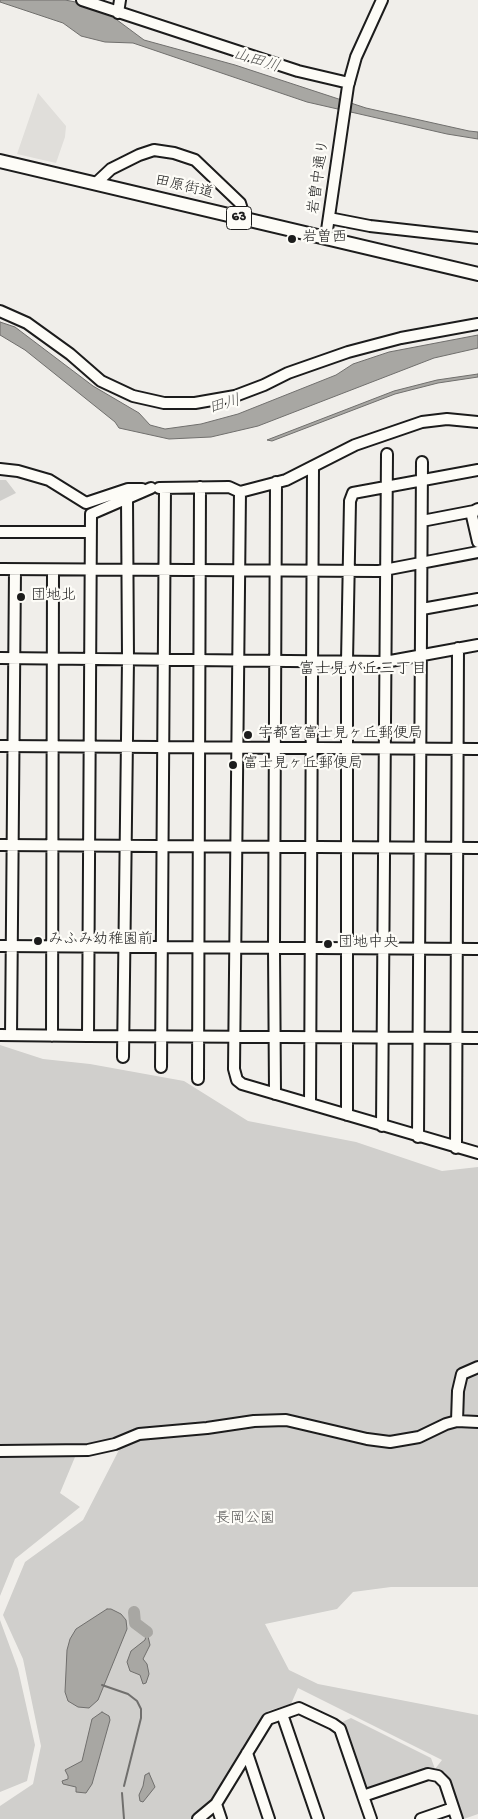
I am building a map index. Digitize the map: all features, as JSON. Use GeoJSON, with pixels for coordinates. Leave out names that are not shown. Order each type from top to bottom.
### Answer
{"type":"FeatureCollection","features":[{"type":"Feature","properties":{"kind":"main road","name":"田原街道"},"geometry":{"type":"LineString","coordinates":[[0,161],[478,274]]}},
{"type":"Feature","properties":{"kind":"street"},"geometry":{"type":"LineString","coordinates":[[82,0],[298,71],[349,84],[356,57],[379,3]]}},
{"type":"Feature","properties":{"kind":"street"},"geometry":{"type":"LineString","coordinates":[[118,13],[120,0]]}},
{"type":"Feature","properties":{"kind":"street","name":"岩曽中通り"},"geometry":{"type":"LineString","coordinates":[[326,237],[349,84]]}},
{"type":"Feature","properties":{"kind":"street"},"geometry":{"type":"LineString","coordinates":[[95,184],[111,169],[140,155],[154,150],[174,153],[194,160],[240,203],[246,219]]}},
{"type":"Feature","properties":{"kind":"street"},"geometry":{"type":"LineString","coordinates":[[329,218],[370,226],[478,238]]}},
{"type":"Feature","properties":{"kind":"street"},"geometry":{"type":"LineString","coordinates":[[0,311],[27,323],[70,354],[101,381],[133,396],[164,403],[195,403],[235,396],[288,373],[348,352],[401,338],[478,324]]}},
{"type":"Feature","properties":{"kind":"street"},"geometry":{"type":"LineString","coordinates":[[478,422],[447,418],[422,422],[355,445],[313,467],[276,482],[242,489],[240,492],[234,1069],[237,1080],[242,1084],[478,1153]]}},
{"type":"Feature","properties":{"kind":"street"},"geometry":{"type":"LineString","coordinates":[[382,1126],[387,454]]}},
{"type":"Feature","properties":{"kind":"street"},"geometry":{"type":"LineString","coordinates":[[418,1137],[422,462]]}},
{"type":"Feature","properties":{"kind":"street"},"geometry":{"type":"LineString","coordinates":[[310,1104],[310,748],[313,467]]}},
{"type":"Feature","properties":{"kind":"street"},"geometry":{"type":"LineString","coordinates":[[0,469],[18,471],[50,480],[86,504],[128,489],[229,487],[240,492]]}},
{"type":"Feature","properties":{"kind":"street"},"geometry":{"type":"LineString","coordinates":[[347,1116],[347,661],[350,501],[353,493],[478,470]]}},
{"type":"Feature","properties":{"kind":"street"},"geometry":{"type":"LineString","coordinates":[[276,482],[274,948],[276,1094]]}},
{"type":"Feature","properties":{"kind":"street"},"geometry":{"type":"LineString","coordinates":[[198,1079],[200,487]]}},
{"type":"Feature","properties":{"kind":"street"},"geometry":{"type":"LineString","coordinates":[[88,1036],[91,514],[151,488]]}},
{"type":"Feature","properties":{"kind":"street"},"geometry":{"type":"LineString","coordinates":[[161,1066],[165,488]]}},
{"type":"Feature","properties":{"kind":"street"},"geometry":{"type":"LineString","coordinates":[[123,1057],[128,660],[127,498]]}},
{"type":"Feature","properties":{"kind":"street"},"geometry":{"type":"LineString","coordinates":[[422,521],[476,510]]}},
{"type":"Feature","properties":{"kind":"street"},"geometry":{"type":"LineString","coordinates":[[476,510],[472,516],[478,542]]}},
{"type":"Feature","properties":{"kind":"street"},"geometry":{"type":"LineString","coordinates":[[0,532],[91,532]]}},
{"type":"Feature","properties":{"kind":"street"},"geometry":{"type":"LineString","coordinates":[[0,569],[164,571],[386,570],[478,552]]}},
{"type":"Feature","properties":{"kind":"street"},"geometry":{"type":"LineString","coordinates":[[11,1035],[15,570]]}},
{"type":"Feature","properties":{"kind":"street"},"geometry":{"type":"LineString","coordinates":[[52,1036],[53,570]]}},
{"type":"Feature","properties":{"kind":"street"},"geometry":{"type":"LineString","coordinates":[[422,609],[478,599]]}},
{"type":"Feature","properties":{"kind":"street"},"geometry":{"type":"LineString","coordinates":[[0,658],[385,662],[478,644]]}},
{"type":"Feature","properties":{"kind":"street"},"geometry":{"type":"LineString","coordinates":[[456,1148],[458,648]]}},
{"type":"Feature","properties":{"kind":"street"},"geometry":{"type":"LineString","coordinates":[[0,746],[478,749]]}},
{"type":"Feature","properties":{"kind":"street"},"geometry":{"type":"LineString","coordinates":[[0,845],[478,848]]}},
{"type":"Feature","properties":{"kind":"street"},"geometry":{"type":"LineString","coordinates":[[0,946],[478,949]]}},
{"type":"Feature","properties":{"kind":"street"},"geometry":{"type":"LineString","coordinates":[[0,1035],[478,1038]]}},
{"type":"Feature","properties":{"kind":"street"},"geometry":{"type":"LineString","coordinates":[[457,1421],[462,1374],[478,1367]]}},
{"type":"Feature","properties":{"kind":"street"},"geometry":{"type":"LineString","coordinates":[[0,1451],[88,1450],[115,1444],[139,1434],[286,1420],[367,1439],[390,1442],[419,1438],[446,1424],[457,1421],[478,1422]]}},
{"type":"Feature","properties":{"kind":"street"},"geometry":{"type":"LineString","coordinates":[[198,1819],[216,1804],[268,1719],[299,1708],[340,1729],[371,1819]]}},
{"type":"Feature","properties":{"kind":"street"},"geometry":{"type":"LineString","coordinates":[[282,1714],[318,1819]]}},
{"type":"Feature","properties":{"kind":"street"},"geometry":{"type":"LineString","coordinates":[[247,1753],[269,1819]]}},
{"type":"Feature","properties":{"kind":"street"},"geometry":{"type":"LineString","coordinates":[[363,1796],[428,1774],[438,1776],[445,1783],[457,1819]]}},
{"type":"Feature","properties":{"kind":"street"},"geometry":{"type":"LineString","coordinates":[[216,1804],[221,1819]]}},
{"type":"Feature","properties":{"kind":"street"},"geometry":{"type":"LineString","coordinates":[[421,1819],[453,1808]]}},
{"type":"Feature","properties":{"kind":"shaded area"},"geometry":{"type":"Polygon","coordinates":[[[0,0],[65,0],[81,3],[109,14],[144,40],[235,65],[366,108],[478,132],[478,139],[447,134],[307,102],[133,43],[105,42],[81,36],[63,23],[0,2],[0,0]]]}},
{"type":"Feature","properties":{"kind":"shaded area"},"geometry":{"type":"Polygon","coordinates":[[[38,93],[66,126],[65,137],[56,163],[17,154],[38,93]]]}},
{"type":"Feature","properties":{"kind":"shaded area"},"geometry":{"type":"Polygon","coordinates":[[[0,322],[15,327],[93,386],[139,413],[150,425],[165,429],[201,424],[238,414],[336,375],[353,364],[389,352],[478,335],[478,348],[434,358],[258,426],[211,437],[169,439],[119,428],[115,422],[25,350],[0,335],[0,322]]]}},
{"type":"Feature","properties":{"kind":"shaded area"},"geometry":{"type":"Polygon","coordinates":[[[478,374],[478,377],[438,383],[395,394],[272,441],[267,440],[394,391],[437,380],[478,374]]]}},
{"type":"Feature","properties":{"kind":"shaded area"},"geometry":{"type":"Polygon","coordinates":[[[107,1609],[121,1614],[126,1620],[127,1629],[98,1700],[89,1708],[78,1707],[68,1701],[65,1692],[67,1650],[70,1639],[76,1629],[107,1609]]]}},
{"type":"Feature","properties":{"kind":"shaded area"},"geometry":{"type":"Polygon","coordinates":[[[147,1632],[150,1645],[143,1659],[147,1664],[149,1674],[146,1683],[143,1684],[140,1675],[130,1671],[127,1662],[131,1651],[145,1640],[147,1632]]]}},
{"type":"Feature","properties":{"kind":"shaded area"},"geometry":{"type":"Polygon","coordinates":[[[102,1712],[109,1716],[110,1720],[92,1784],[86,1793],[76,1792],[76,1787],[63,1784],[62,1781],[68,1779],[65,1770],[82,1761],[92,1719],[102,1712]]]}},
{"type":"Feature","properties":{"kind":"shaded area"},"geometry":{"type":"Polygon","coordinates":[[[149,1773],[155,1787],[143,1802],[140,1801],[139,1795],[145,1775],[149,1773]]]}},
{"type":"Feature","properties":{"kind":"green space"},"geometry":{"type":"Polygon","coordinates":[[[0,480],[6,480],[16,493],[0,501],[0,480]]]}},
{"type":"Feature","properties":{"kind":"green space","name":"長岡公園"},"geometry":{"type":"Polygon","coordinates":[[[0,1045],[43,1059],[90,1064],[184,1081],[248,1121],[356,1142],[442,1171],[478,1167],[478,1587],[391,1587],[353,1592],[337,1609],[265,1624],[289,1670],[318,1684],[478,1715],[478,1814],[464,1819],[445,1772],[436,1769],[364,1793],[340,1723],[351,1718],[431,1758],[435,1769],[442,1760],[298,1688],[291,1704],[268,1711],[211,1803],[192,1819],[0,1819],[0,1806],[33,1784],[41,1746],[23,1659],[3,1615],[25,1562],[83,1520],[121,1446],[136,1440],[75,1457],[60,1493],[80,1507],[15,1559],[0,1596],[0,1045]]]}},
{"type":"Feature","properties":{"kind":"green space"},"geometry":{"type":"Polygon","coordinates":[[[0,1620],[18,1669],[35,1745],[27,1781],[0,1792],[0,1620]]]}},
{"type":"Feature","properties":{"kind":"waterway"},"geometry":{"type":"LineString","coordinates":[[134,1612],[135,1623],[147,1632]]}},
{"type":"Feature","properties":{"kind":"waterway"},"geometry":{"type":"LineString","coordinates":[[102,1685],[128,1694],[137,1701],[141,1709],[141,1718],[124,1786]]}},
{"type":"Feature","properties":{"kind":"waterway"},"geometry":{"type":"LineString","coordinates":[[122,1793],[124,1819]]}},
{"type":"Feature","properties":{"kind":"place","name":"岩曽西"},"geometry":{"type":"Point","coordinates":[292,239]}},
{"type":"Feature","properties":{"kind":"place","name":"団地北"},"geometry":{"type":"Point","coordinates":[21,597]}},
{"type":"Feature","properties":{"kind":"place","name":"宇都宮富士見ヶ丘郵便局"},"geometry":{"type":"Point","coordinates":[248,735]}},
{"type":"Feature","properties":{"kind":"place","name":"富士見ヶ丘郵便局"},"geometry":{"type":"Point","coordinates":[233,765]}},
{"type":"Feature","properties":{"kind":"place","name":"みふみ幼稚園前"},"geometry":{"type":"Point","coordinates":[38,941]}},
{"type":"Feature","properties":{"kind":"place","name":"団地中央"},"geometry":{"type":"Point","coordinates":[328,944]}},
{"type":"Feature","properties":{"kind":"district","name":"富士見が丘三丁目"},"geometry":{"type":"Point","coordinates":[363,671]}},
{"type":"Feature","properties":{"kind":"water label","name":"山田川"},"geometry":{"type":"Point","coordinates":[256,62]}},
{"type":"Feature","properties":{"kind":"water label","name":"田川"},"geometry":{"type":"Point","coordinates":[225,406]}}]}
